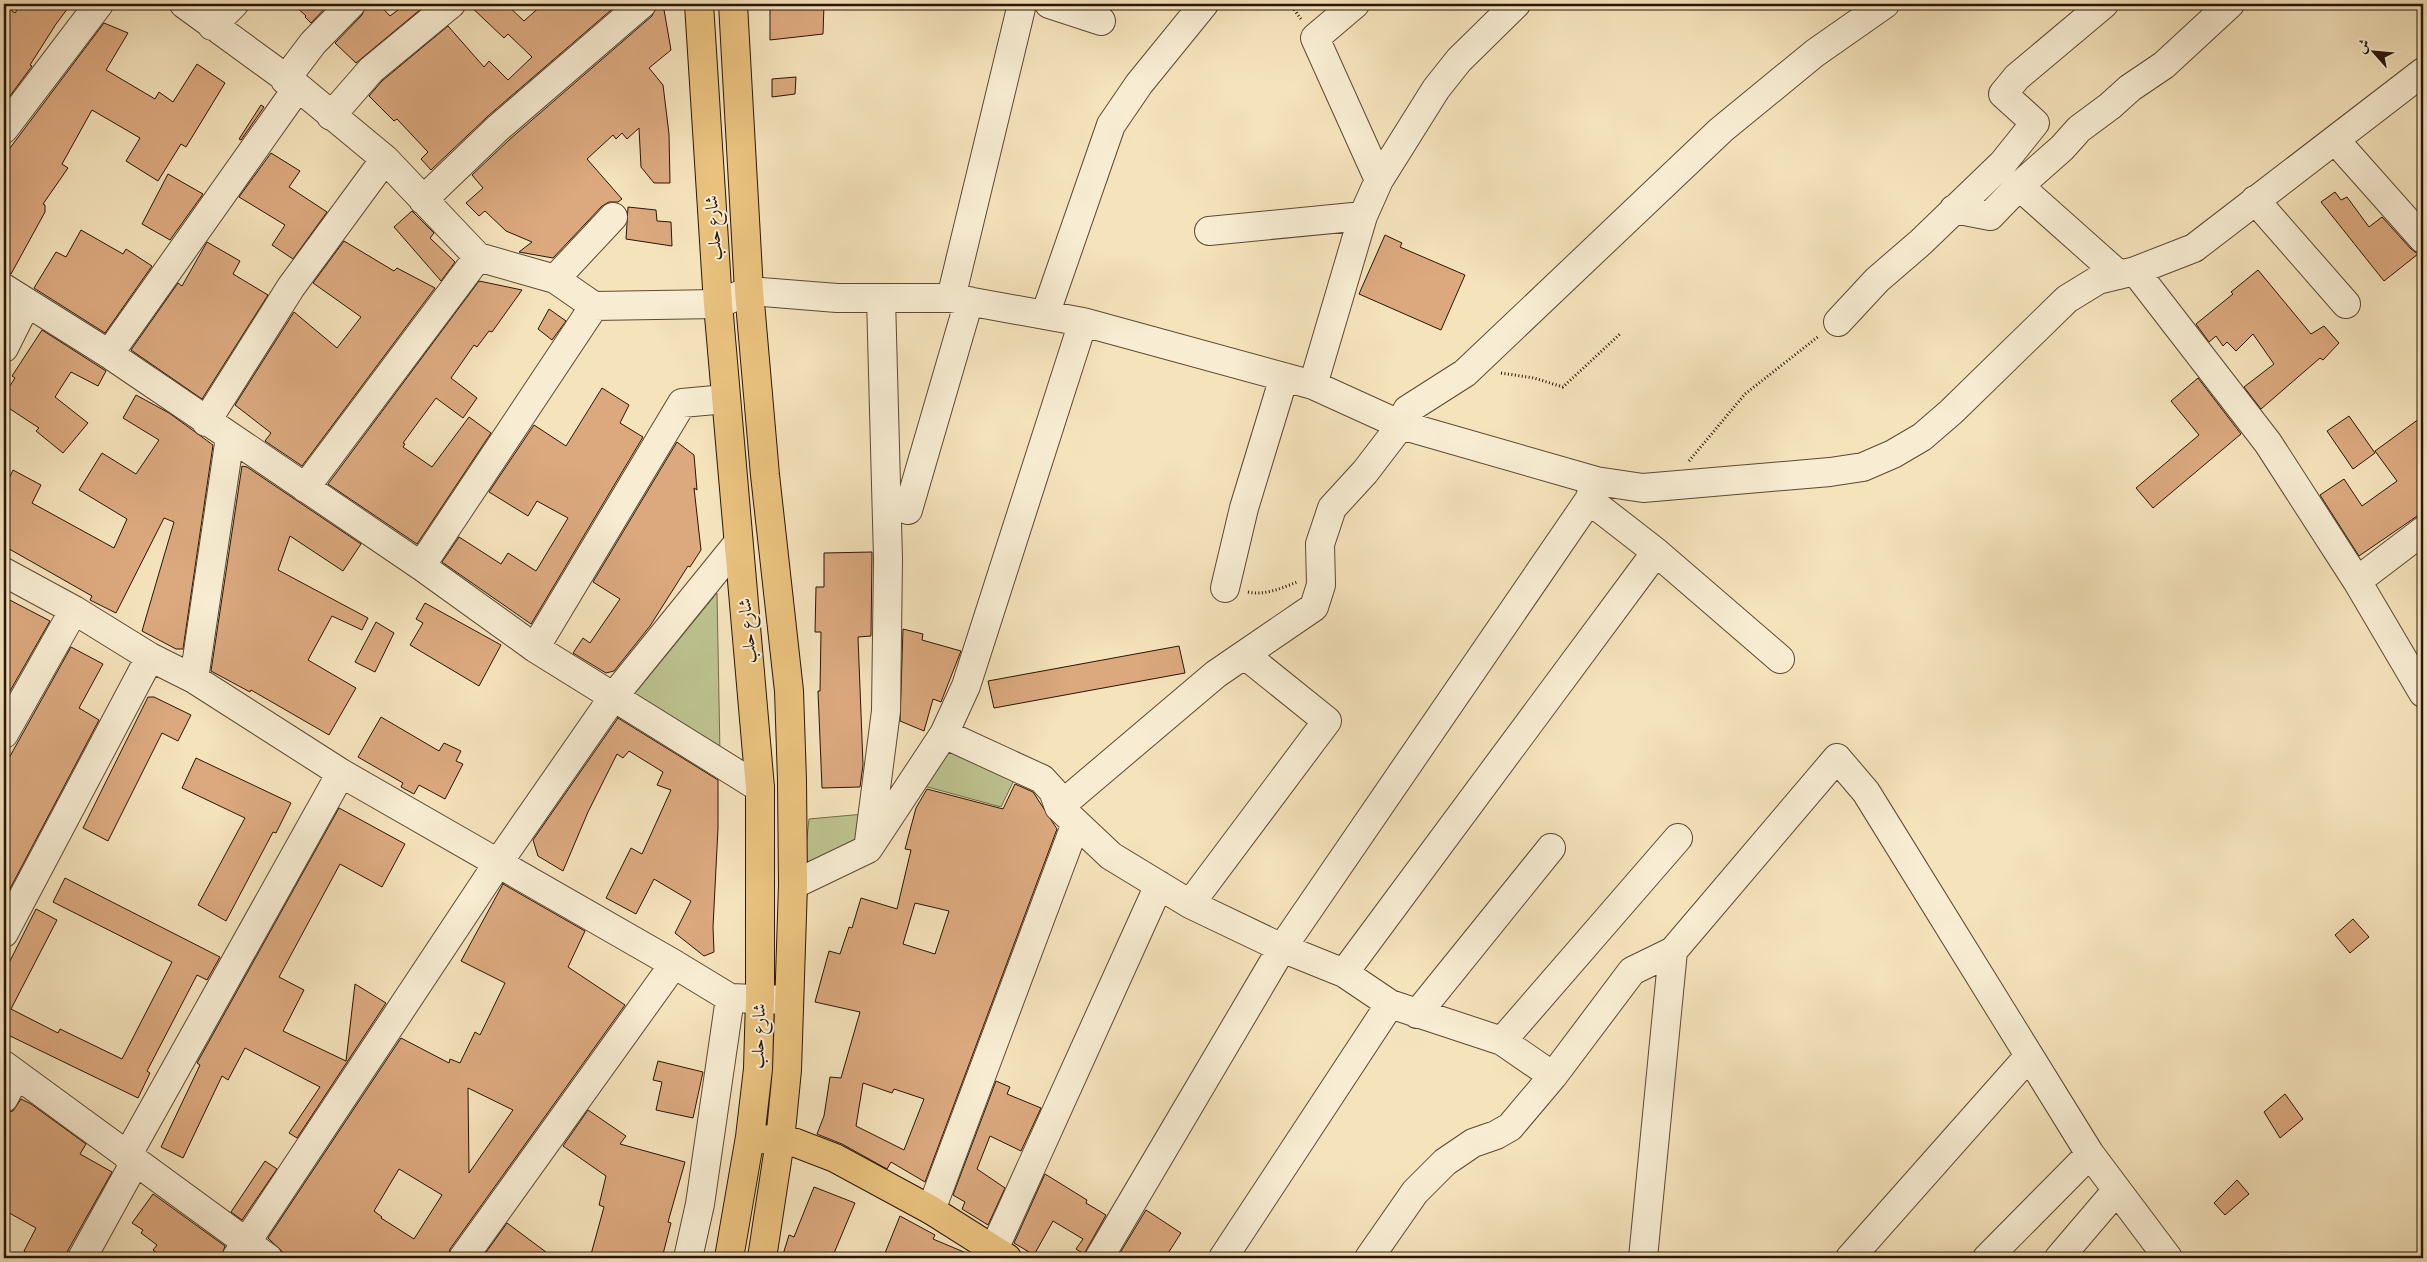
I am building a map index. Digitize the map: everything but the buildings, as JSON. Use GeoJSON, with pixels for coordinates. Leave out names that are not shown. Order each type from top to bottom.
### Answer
{"type":"FeatureCollection","features":[{"type":"Feature","properties":{"kind":"main road","name":"شارع حلب"},"geometry":{"type":"LineString","coordinates":[[699,4],[718,304],[760,788],[760,999],[758,1069],[750,1137],[729,1258]]}},
{"type":"Feature","properties":{"kind":"main road","name":"شارع حلب"},"geometry":{"type":"LineString","coordinates":[[734,4],[749,291],[765,475],[788,691],[793,885],[787,1070],[780,1141],[762,1258]]}},
{"type":"Feature","properties":{"kind":"main road"},"geometry":{"type":"LineString","coordinates":[[750,1137],[796,1143],[822,1152],[931,1210],[1001,1254]]}},
{"type":"Feature","properties":{"kind":"street"},"geometry":{"type":"LineString","coordinates":[[4,129],[99,4]]}},
{"type":"Feature","properties":{"kind":"street"},"geometry":{"type":"LineString","coordinates":[[184,4],[292,83],[385,160],[478,257],[555,279],[594,306],[718,304],[749,291],[837,298],[960,300],[1045,315],[1083,322],[1313,384],[1401,426],[1593,490],[1667,487],[1830,472],[1863,467],[1894,454],[1922,438],[2067,299],[2098,280],[2128,273],[2194,248],[2334,140],[2420,80]]}},
{"type":"Feature","properties":{"kind":"street"},"geometry":{"type":"LineString","coordinates":[[212,26],[234,4]]}},
{"type":"Feature","properties":{"kind":"street"},"geometry":{"type":"LineString","coordinates":[[109,354],[292,83],[313,42],[350,4]]}},
{"type":"Feature","properties":{"kind":"street"},"geometry":{"type":"LineString","coordinates":[[331,116],[371,70],[451,4]]}},
{"type":"Feature","properties":{"kind":"street"},"geometry":{"type":"LineString","coordinates":[[423,200],[498,128],[642,4]]}},
{"type":"Feature","properties":{"kind":"street"},"geometry":{"type":"LineString","coordinates":[[908,510],[960,300],[1022,4]]}},
{"type":"Feature","properties":{"kind":"street"},"geometry":{"type":"LineString","coordinates":[[1049,4],[1101,20]]}},
{"type":"Feature","properties":{"kind":"street"},"geometry":{"type":"LineString","coordinates":[[1045,315],[1111,125],[1138,84],[1204,4]]}},
{"type":"Feature","properties":{"kind":"street"},"geometry":{"type":"LineString","coordinates":[[1355,4],[1315,38],[1379,180]]}},
{"type":"Feature","properties":{"kind":"street"},"geometry":{"type":"LineString","coordinates":[[1313,384],[1364,216],[1379,180],[1436,89],[1459,60],[1516,4]]}},
{"type":"Feature","properties":{"kind":"street"},"geometry":{"type":"LineString","coordinates":[[931,1210],[1067,815],[1216,674],[1314,607],[1321,585],[1320,544],[1332,508],[1365,472],[1401,426],[1407,410],[1465,373],[1722,130],[1816,53],[1885,4]]}},
{"type":"Feature","properties":{"kind":"street"},"geometry":{"type":"LineString","coordinates":[[1838,322],[1877,280],[2003,162],[2035,123],[2003,94],[2017,77],[2104,4]]}},
{"type":"Feature","properties":{"kind":"street"},"geometry":{"type":"LineString","coordinates":[[1954,209],[1990,216],[2018,186],[2062,148],[2079,129],[2130,88],[2164,65],[2230,4]]}},
{"type":"Feature","properties":{"kind":"street"},"geometry":{"type":"LineString","coordinates":[[2334,140],[2423,239]]}},
{"type":"Feature","properties":{"kind":"street"},"geometry":{"type":"LineString","coordinates":[[206,422],[291,287],[385,160]]}},
{"type":"Feature","properties":{"kind":"street"},"geometry":{"type":"LineString","coordinates":[[2018,186],[2128,273],[2268,443],[2357,581],[2423,693]]}},
{"type":"Feature","properties":{"kind":"street"},"geometry":{"type":"LineString","coordinates":[[2255,200],[2346,304]]}},
{"type":"Feature","properties":{"kind":"street"},"geometry":{"type":"LineString","coordinates":[[1209,231],[1364,216]]}},
{"type":"Feature","properties":{"kind":"street"},"geometry":{"type":"LineString","coordinates":[[555,279],[613,217]]}},
{"type":"Feature","properties":{"kind":"street"},"geometry":{"type":"LineString","coordinates":[[305,488],[478,257]]}},
{"type":"Feature","properties":{"kind":"street"},"geometry":{"type":"LineString","coordinates":[[4,288],[26,304],[109,354],[206,422],[420,566],[535,648],[760,788]]}},
{"type":"Feature","properties":{"kind":"street"},"geometry":{"type":"LineString","coordinates":[[868,849],[886,712],[888,559],[882,298]]}},
{"type":"Feature","properties":{"kind":"street"},"geometry":{"type":"LineString","coordinates":[[4,348],[26,304]]}},
{"type":"Feature","properties":{"kind":"street"},"geometry":{"type":"LineString","coordinates":[[420,566],[594,306]]}},
{"type":"Feature","properties":{"kind":"street"},"geometry":{"type":"LineString","coordinates":[[793,885],[868,849],[944,734],[966,686],[1083,322]]}},
{"type":"Feature","properties":{"kind":"street"},"geometry":{"type":"LineString","coordinates":[[1225,588],[1244,508],[1284,377]]}},
{"type":"Feature","properties":{"kind":"street"},"geometry":{"type":"LineString","coordinates":[[535,648],[682,404],[726,399]]}},
{"type":"Feature","properties":{"kind":"street"},"geometry":{"type":"LineString","coordinates":[[194,679],[230,437]]}},
{"type":"Feature","properties":{"kind":"street"},"geometry":{"type":"LineString","coordinates":[[1593,490],[1656,552],[1780,659]]}},
{"type":"Feature","properties":{"kind":"street"},"geometry":{"type":"LineString","coordinates":[[1099,1258],[1282,948],[1593,490]]}},
{"type":"Feature","properties":{"kind":"street"},"geometry":{"type":"LineString","coordinates":[[2357,581],[2423,531]]}},
{"type":"Feature","properties":{"kind":"street"},"geometry":{"type":"LineString","coordinates":[[240,1251],[498,863],[614,696],[738,543]]}},
{"type":"Feature","properties":{"kind":"street"},"geometry":{"type":"LineString","coordinates":[[1344,972],[1656,552]]}},
{"type":"Feature","properties":{"kind":"street"},"geometry":{"type":"LineString","coordinates":[[4,572],[74,610],[150,657],[194,679],[341,773],[730,998],[789,1000]]}},
{"type":"Feature","properties":{"kind":"street"},"geometry":{"type":"LineString","coordinates":[[4,734],[74,610]]}},
{"type":"Feature","properties":{"kind":"street"},"geometry":{"type":"LineString","coordinates":[[1190,904],[1327,721],[1245,655]]}},
{"type":"Feature","properties":{"kind":"street"},"geometry":{"type":"LineString","coordinates":[[4,933],[150,657]]}},
{"type":"Feature","properties":{"kind":"street"},"geometry":{"type":"LineString","coordinates":[[944,734],[1042,779],[1053,791],[1067,815],[1111,856],[1190,904],[1282,948],[1344,972],[1390,1004],[1502,1042],[1554,1076]]}},
{"type":"Feature","properties":{"kind":"street"},"geometry":{"type":"LineString","coordinates":[[1369,1258],[1415,1192],[1445,1162],[1473,1143],[1496,1135],[1510,1126],[1554,1076],[1632,971],[1673,951],[1837,758],[1866,792],[2090,1154],[2168,1258]]}},
{"type":"Feature","properties":{"kind":"street"},"geometry":{"type":"LineString","coordinates":[[82,1258],[131,1159],[341,773]]}},
{"type":"Feature","properties":{"kind":"street"},"geometry":{"type":"LineString","coordinates":[[1502,1042],[1678,838]]}},
{"type":"Feature","properties":{"kind":"street"},"geometry":{"type":"LineString","coordinates":[[1417,1014],[1551,848]]}},
{"type":"Feature","properties":{"kind":"street"},"geometry":{"type":"LineString","coordinates":[[1001,1254],[1159,886]]}},
{"type":"Feature","properties":{"kind":"street"},"geometry":{"type":"LineString","coordinates":[[1643,1258],[1673,951]]}},
{"type":"Feature","properties":{"kind":"street"},"geometry":{"type":"LineString","coordinates":[[463,1258],[674,964]]}},
{"type":"Feature","properties":{"kind":"street"},"geometry":{"type":"LineString","coordinates":[[688,1258],[702,1195],[730,998]]}},
{"type":"Feature","properties":{"kind":"street"},"geometry":{"type":"LineString","coordinates":[[1223,1258],[1390,1004]]}},
{"type":"Feature","properties":{"kind":"street"},"geometry":{"type":"LineString","coordinates":[[1850,1258],[2030,1056]]}},
{"type":"Feature","properties":{"kind":"street"},"geometry":{"type":"LineString","coordinates":[[8,1079],[131,1159],[240,1251],[268,1258]]}},
{"type":"Feature","properties":{"kind":"street"},"geometry":{"type":"LineString","coordinates":[[1988,1258],[2090,1154]]}},
{"type":"Feature","properties":{"kind":"street"},"geometry":{"type":"LineString","coordinates":[[2059,1258],[2117,1190]]}},
{"type":"Feature","properties":{"kind":"path"},"geometry":{"type":"LineString","coordinates":[[1667,487],[1745,394],[1783,362],[1838,322]]}},
{"type":"Feature","properties":{"kind":"path"},"geometry":{"type":"LineString","coordinates":[[1465,373],[1491,371],[1534,378],[1563,387],[1621,333]]}},
{"type":"Feature","properties":{"kind":"path"},"geometry":{"type":"LineString","coordinates":[[1225,588],[1255,594],[1279,589],[1300,580],[1321,585]]}},
{"type":"Feature","properties":{"kind":"green space"},"geometry":{"type":"Polygon","coordinates":[[[717,593],[720,754],[632,697],[717,593]]]}},
{"type":"Feature","properties":{"kind":"green space"},"geometry":{"type":"Polygon","coordinates":[[[952,747],[1015,778],[1001,807],[924,786],[952,747]]]}},
{"type":"Feature","properties":{"kind":"green space"},"geometry":{"type":"Polygon","coordinates":[[[864,814],[859,845],[804,865],[809,819],[864,814]]]}}]}
